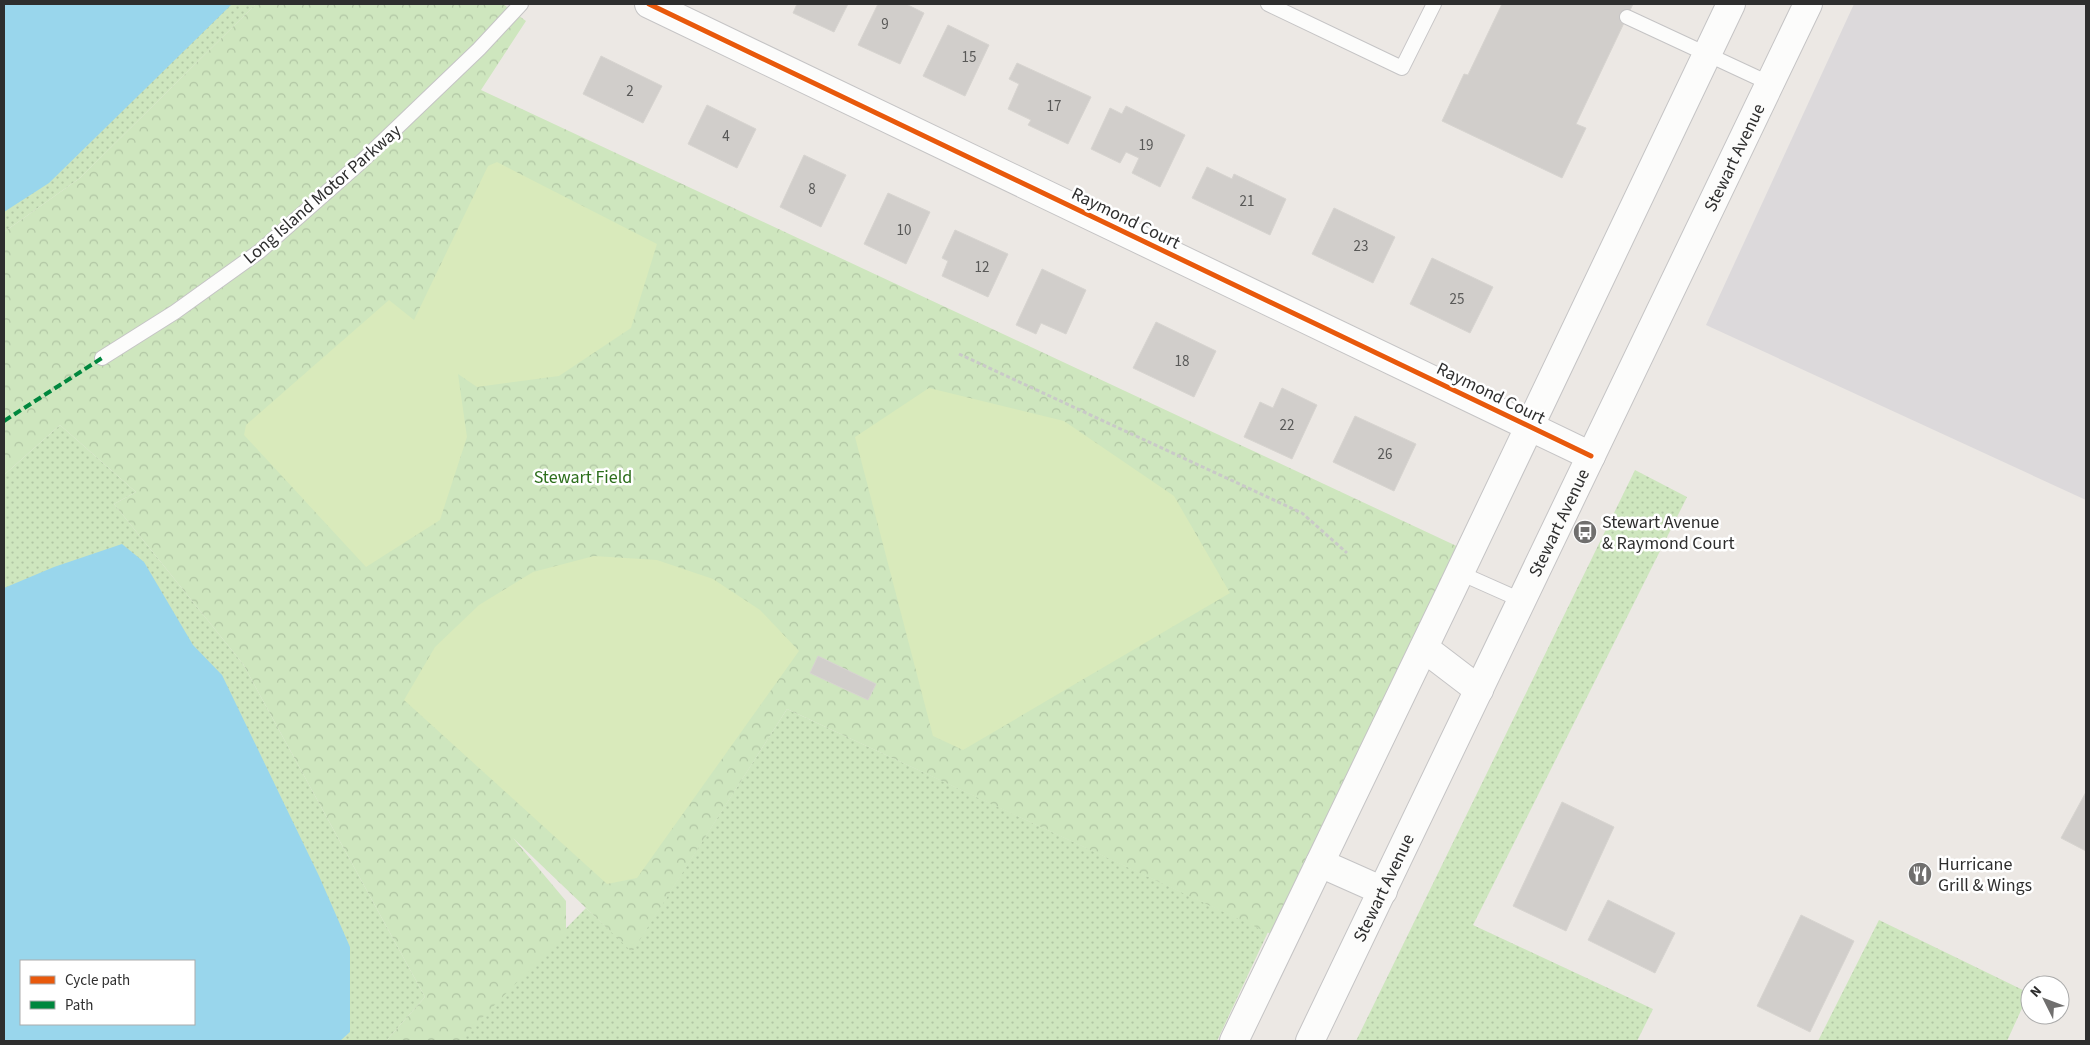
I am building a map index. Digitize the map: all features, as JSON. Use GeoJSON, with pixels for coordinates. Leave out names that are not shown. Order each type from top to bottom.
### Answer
{"type":"FeatureCollection","features":[{"type":"Feature","properties":{"kind":"main road","name":"Raymond Court"},"geometry":{"type":"LineString","coordinates":[[649,4],[1591,456]]}},
{"type":"Feature","properties":{"kind":"main road"},"geometry":{"type":"LineString","coordinates":[[1234,1041],[1460,573],[1731,4]]}},
{"type":"Feature","properties":{"kind":"main road","name":"Stewart Avenue"},"geometry":{"type":"LineString","coordinates":[[1310,1041],[1523,601],[1808,4]]}},
{"type":"Feature","properties":{"kind":"main road"},"geometry":{"type":"LineString","coordinates":[[1424,648],[1480,690]]}},
{"type":"Feature","properties":{"kind":"main road"},"geometry":{"type":"LineString","coordinates":[[1320,863],[1383,891]]}},
{"type":"Feature","properties":{"kind":"lane","name":"Long Island Motor Parkway"},"geometry":{"type":"LineString","coordinates":[[102,358],[175,312],[260,251],[362,162],[479,49],[521,4]]}},
{"type":"Feature","properties":{"kind":"lane"},"geometry":{"type":"LineString","coordinates":[[1268,4],[1402,68],[1434,4]]}},
{"type":"Feature","properties":{"kind":"lane"},"geometry":{"type":"LineString","coordinates":[[1627,17],[1771,84]]}},
{"type":"Feature","properties":{"kind":"lane"},"geometry":{"type":"LineString","coordinates":[[1460,573],[1523,601]]}},
{"type":"Feature","properties":{"kind":"path"},"geometry":{"type":"LineString","coordinates":[[959,354],[1302,513],[1347,553]]}},
{"type":"Feature","properties":{"kind":"shaded area"},"geometry":{"type":"Polygon","coordinates":[[[1854,4],[2086,4],[2086,500],[1706,325],[1854,4]]]}},
{"type":"Feature","properties":{"kind":"green space"},"geometry":{"type":"Polygon","coordinates":[[[4,4],[256,4],[80,178],[4,232],[4,4]]]}},
{"type":"Feature","properties":{"kind":"green space","name":"Stewart Field"},"geometry":{"type":"Polygon","coordinates":[[[256,4],[503,4],[526,21],[481,90],[1463,549],[1275,936],[787,709],[632,952],[513,838],[566,901],[566,933],[459,1041],[386,1041],[425,997],[243,664],[114,504],[136,492],[60,425],[4,475],[4,232],[80,178],[256,4]]]}},
{"type":"Feature","properties":{"kind":"green space"},"geometry":{"type":"Polygon","coordinates":[[[497,162],[657,244],[631,328],[559,376],[477,387],[458,374],[467,437],[440,520],[366,567],[244,435],[246,425],[389,300],[414,320],[488,166],[497,162]]]}},
{"type":"Feature","properties":{"kind":"green space"},"geometry":{"type":"Polygon","coordinates":[[[929,388],[1064,421],[1174,496],[1230,593],[963,750],[933,736],[855,437],[929,388]]]}},
{"type":"Feature","properties":{"kind":"green space"},"geometry":{"type":"Polygon","coordinates":[[[60,425],[136,492],[114,504],[243,664],[425,997],[386,1041],[4,1041],[4,475],[60,425]]]}},
{"type":"Feature","properties":{"kind":"green space"},"geometry":{"type":"Polygon","coordinates":[[[1635,470],[1687,497],[1473,925],[1653,1009],[1637,1041],[1356,1041],[1635,470]]]}},
{"type":"Feature","properties":{"kind":"green space"},"geometry":{"type":"Polygon","coordinates":[[[594,556],[657,560],[713,579],[760,610],[799,651],[637,878],[607,884],[404,700],[435,647],[479,605],[533,572],[594,556]]]}},
{"type":"Feature","properties":{"kind":"green space"},"geometry":{"type":"Polygon","coordinates":[[[787,709],[1268,932],[1217,1041],[455,1041],[586,908],[632,951],[787,709]]]}},
{"type":"Feature","properties":{"kind":"green space"},"geometry":{"type":"Polygon","coordinates":[[[1879,920],[2020,989],[2020,1013],[2007,1041],[1818,1041],[1879,920]]]}},
{"type":"Feature","properties":{"kind":"water"},"geometry":{"type":"Polygon","coordinates":[[[4,4],[232,4],[49,183],[4,212],[4,4]]]}},
{"type":"Feature","properties":{"kind":"water"},"geometry":{"type":"Polygon","coordinates":[[[122,544],[144,562],[193,645],[222,675],[319,876],[350,947],[350,1032],[340,1041],[4,1041],[4,588],[54,567],[122,544]]]}},
{"type":"Feature","properties":{"kind":"building"},"geometry":{"type":"Polygon","coordinates":[[[797,4],[848,4],[834,32],[793,13],[797,4]]]}},
{"type":"Feature","properties":{"kind":"building"},"geometry":{"type":"Polygon","coordinates":[[[878,4],[906,4],[924,13],[900,64],[858,45],[878,4]]]}},
{"type":"Feature","properties":{"kind":"building"},"geometry":{"type":"Polygon","coordinates":[[[1502,4],[1633,4],[1576,124],[1586,128],[1562,178],[1442,121],[1464,74],[1468,75],[1502,4]]]}},
{"type":"Feature","properties":{"kind":"building"},"geometry":{"type":"Polygon","coordinates":[[[948,25],[989,45],[965,96],[923,76],[948,25]]]}},
{"type":"Feature","properties":{"kind":"building"},"geometry":{"type":"Polygon","coordinates":[[[601,56],[662,86],[643,123],[583,94],[601,56]]]}},
{"type":"Feature","properties":{"kind":"building"},"geometry":{"type":"Polygon","coordinates":[[[1017,63],[1091,97],[1068,144],[1028,125],[1031,120],[1008,109],[1019,84],[1009,79],[1017,63]]]}},
{"type":"Feature","properties":{"kind":"building"},"geometry":{"type":"Polygon","coordinates":[[[707,105],[756,129],[737,168],[688,144],[707,105]]]}},
{"type":"Feature","properties":{"kind":"building"},"geometry":{"type":"Polygon","coordinates":[[[1126,106],[1185,135],[1160,187],[1132,173],[1139,158],[1126,152],[1120,163],[1091,149],[1110,108],[1122,114],[1126,106]]]}},
{"type":"Feature","properties":{"kind":"building"},"geometry":{"type":"Polygon","coordinates":[[[804,155],[846,175],[821,227],[780,207],[804,155]]]}},
{"type":"Feature","properties":{"kind":"building"},"geometry":{"type":"Polygon","coordinates":[[[1207,167],[1232,179],[1234,174],[1286,199],[1270,235],[1192,198],[1207,167]]]}},
{"type":"Feature","properties":{"kind":"building"},"geometry":{"type":"Polygon","coordinates":[[[888,193],[930,212],[906,264],[864,244],[888,193]]]}},
{"type":"Feature","properties":{"kind":"building"},"geometry":{"type":"Polygon","coordinates":[[[1334,208],[1395,237],[1373,283],[1312,254],[1334,208]]]}},
{"type":"Feature","properties":{"kind":"building"},"geometry":{"type":"Polygon","coordinates":[[[955,230],[1008,254],[988,297],[942,276],[948,261],[942,258],[955,230]]]}},
{"type":"Feature","properties":{"kind":"building"},"geometry":{"type":"Polygon","coordinates":[[[1432,258],[1493,287],[1470,333],[1410,304],[1432,258]]]}},
{"type":"Feature","properties":{"kind":"building"},"geometry":{"type":"Polygon","coordinates":[[[1042,269],[1086,290],[1066,334],[1041,323],[1036,334],[1016,325],[1042,269]]]}},
{"type":"Feature","properties":{"kind":"building"},"geometry":{"type":"Polygon","coordinates":[[[1156,322],[1216,351],[1194,397],[1133,368],[1156,322]]]}},
{"type":"Feature","properties":{"kind":"building"},"geometry":{"type":"Polygon","coordinates":[[[1282,388],[1317,405],[1292,459],[1244,437],[1260,402],[1273,408],[1282,388]]]}},
{"type":"Feature","properties":{"kind":"building"},"geometry":{"type":"Polygon","coordinates":[[[1355,416],[1416,444],[1394,491],[1333,462],[1355,416]]]}},
{"type":"Feature","properties":{"kind":"building"},"geometry":{"type":"Polygon","coordinates":[[[818,656],[876,684],[868,700],[810,673],[818,656]]]}},
{"type":"Feature","properties":{"kind":"building"},"geometry":{"type":"Polygon","coordinates":[[[2086,792],[2086,851],[2061,838],[2086,792]]]}},
{"type":"Feature","properties":{"kind":"building"},"geometry":{"type":"Polygon","coordinates":[[[1562,802],[1614,827],[1566,931],[1513,906],[1562,802]]]}},
{"type":"Feature","properties":{"kind":"building"},"geometry":{"type":"Polygon","coordinates":[[[1608,900],[1675,933],[1655,973],[1588,940],[1608,900]]]}},
{"type":"Feature","properties":{"kind":"building"},"geometry":{"type":"Polygon","coordinates":[[[1801,915],[1854,941],[1810,1032],[1757,1006],[1801,915]]]}},
{"type":"Feature","properties":{"kind":"marked path"},"geometry":{"type":"LineString","coordinates":[[4,421],[102,358]]}},
{"type":"Feature","properties":{"kind":"cycle path"},"geometry":{"type":"LineString","coordinates":[[649,4],[1591,456]]}},
{"type":"Feature","properties":{"kind":"place","name":"Stewart Avenue & Raymond Court"},"geometry":{"type":"Point","coordinates":[1585,532]}},
{"type":"Feature","properties":{"kind":"place","name":"Hurricane Grill & Wings"},"geometry":{"type":"Point","coordinates":[1920,874]}}]}
